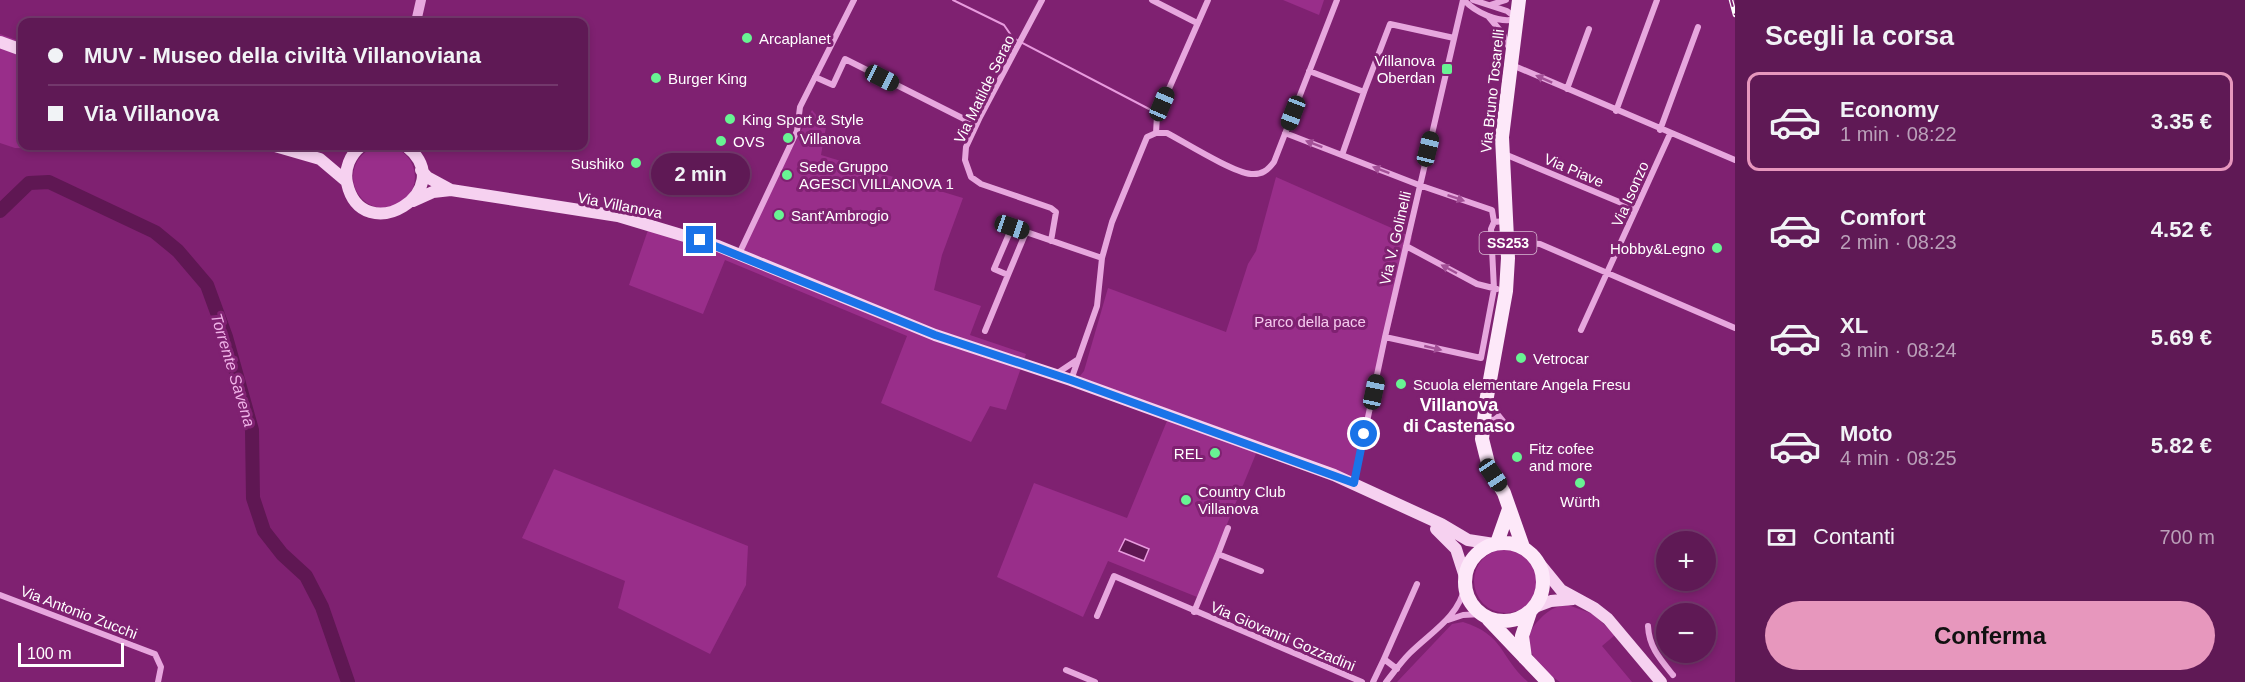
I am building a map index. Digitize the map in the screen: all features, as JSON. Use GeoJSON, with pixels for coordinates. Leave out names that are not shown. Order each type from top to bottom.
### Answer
{"type":"FeatureCollection","features":[{"type":"Feature","properties":{"kind":"main road","name":"Via Bruno Tosarelli"},"geometry":{"type":"LineString","coordinates":[[1519,0],[1502,152],[1500,221],[1508,242],[1500,290],[1485,456],[1509,507],[1523,547]]}},
{"type":"Feature","properties":{"kind":"main road"},"geometry":{"type":"LineString","coordinates":[[0,42],[18,49]]}},
{"type":"Feature","properties":{"kind":"main road"},"geometry":{"type":"LineString","coordinates":[[289,150],[320,159],[351,156]]}},
{"type":"Feature","properties":{"kind":"main road"},"geometry":{"type":"LineString","coordinates":[[320,159],[346,181],[351,156],[357,150]]}},
{"type":"Feature","properties":{"kind":"main road"},"geometry":{"type":"LineString","coordinates":[[410,150],[418,159],[421,170],[418,192],[412,201]]}},
{"type":"Feature","properties":{"kind":"main road","name":"Via Villanova"},"geometry":{"type":"LineString","coordinates":[[421,170],[427,177],[451,190]]}},
{"type":"Feature","properties":{"kind":"main road","name":"Via Villanova"},"geometry":{"type":"LineString","coordinates":[[346,181],[355,200],[373,212],[394,212],[433,192],[451,190],[646,223],[739,255],[892,319],[1071,380],[1354,483],[1441,524],[1468,540],[1496,543]]}},
{"type":"Feature","properties":{"kind":"main road"},"geometry":{"type":"LineString","coordinates":[[1496,543],[1509,507]]}},
{"type":"Feature","properties":{"kind":"main road","name":"Via Villanova"},"geometry":{"type":"LineString","coordinates":[[1416,513],[1454,545],[1465,582]]}},
{"type":"Feature","properties":{"kind":"main road"},"geometry":{"type":"LineString","coordinates":[[1523,547],[1506,542],[1496,543],[1478,553],[1472,560],[1465,582],[1473,606],[1548,682]]}},
{"type":"Feature","properties":{"kind":"main road","name":"SS253"},"geometry":{"type":"LineString","coordinates":[[1523,547],[1539,563]]}},
{"type":"Feature","properties":{"kind":"main road"},"geometry":{"type":"LineString","coordinates":[[1539,563],[1554,584],[1573,599],[1601,612],[1661,682]]}},
{"type":"Feature","properties":{"kind":"main road"},"geometry":{"type":"LineString","coordinates":[[1525,658],[1522,636],[1543,590],[1543,572],[1539,563]]}},
{"type":"Feature","properties":{"kind":"main road"},"geometry":{"type":"LineString","coordinates":[[1484,616],[1510,622],[1557,600],[1573,599]]}},
{"type":"Feature","properties":{"kind":"street"},"geometry":{"type":"LineString","coordinates":[[417,18],[421,0]]}},
{"type":"Feature","properties":{"kind":"street"},"geometry":{"type":"LineString","coordinates":[[739,255],[797,131],[800,107],[854,0]]}},
{"type":"Feature","properties":{"kind":"street","name":"Via Matilde Serao"},"geometry":{"type":"LineString","coordinates":[[1042,0],[976,125],[966,147],[965,160],[971,177],[981,184],[1051,208],[1056,212],[1050,241]]}},
{"type":"Feature","properties":{"kind":"street"},"geometry":{"type":"LineString","coordinates":[[1152,0],[1197,23]]}},
{"type":"Feature","properties":{"kind":"street"},"geometry":{"type":"LineString","coordinates":[[1156,133],[1157,116],[1208,0]]}},
{"type":"Feature","properties":{"kind":"street"},"geometry":{"type":"LineString","coordinates":[[1071,380],[1097,306],[1102,258],[1112,222],[1148,137],[1156,133],[1167,133],[1243,172],[1259,174],[1268,170],[1274,162],[1337,0]]}},
{"type":"Feature","properties":{"kind":"street"},"geometry":{"type":"LineString","coordinates":[[1463,0],[1485,14],[1506,21],[1516,19]]}},
{"type":"Feature","properties":{"kind":"street","name":"Via V. Golinelli"},"geometry":{"type":"LineString","coordinates":[[1354,483],[1384,337],[1463,0]]}},
{"type":"Feature","properties":{"kind":"street"},"geometry":{"type":"LineString","coordinates":[[1473,0],[1507,11],[1516,19]]}},
{"type":"Feature","properties":{"kind":"street"},"geometry":{"type":"LineString","coordinates":[[1487,4],[1506,0]]}},
{"type":"Feature","properties":{"kind":"street"},"geometry":{"type":"LineString","coordinates":[[1616,111],[1657,0]]}},
{"type":"Feature","properties":{"kind":"street"},"geometry":{"type":"LineString","coordinates":[[1485,14],[1503,34],[1511,60],[1616,111],[1735,160]]}},
{"type":"Feature","properties":{"kind":"street"},"geometry":{"type":"LineString","coordinates":[[1342,155],[1390,24],[1454,38]]}},
{"type":"Feature","properties":{"kind":"street"},"geometry":{"type":"LineString","coordinates":[[1660,129],[1698,27]]}},
{"type":"Feature","properties":{"kind":"street"},"geometry":{"type":"LineString","coordinates":[[1567,89],[1588,29]]}},
{"type":"Feature","properties":{"kind":"street"},"geometry":{"type":"LineString","coordinates":[[814,77],[833,85],[845,59],[976,125]]}},
{"type":"Feature","properties":{"kind":"street"},"geometry":{"type":"LineString","coordinates":[[1309,71],[1364,92]]}},
{"type":"Feature","properties":{"kind":"street"},"geometry":{"type":"LineString","coordinates":[[1285,133],[1419,185]]}},
{"type":"Feature","properties":{"kind":"street","name":"Via Isonzo"},"geometry":{"type":"LineString","coordinates":[[1581,330],[1670,134]]}},
{"type":"Feature","properties":{"kind":"street","name":"Via Piave"},"geometry":{"type":"LineString","coordinates":[[1502,152],[1636,209]]}},
{"type":"Feature","properties":{"kind":"street","name":"Via Bruno Tosarelli"},"geometry":{"type":"LineString","coordinates":[[1384,337],[1481,358],[1500,290],[1491,254],[1500,221],[1492,210],[1419,185]]}},
{"type":"Feature","properties":{"kind":"street"},"geometry":{"type":"LineString","coordinates":[[1003,225],[1102,258]]}},
{"type":"Feature","properties":{"kind":"street"},"geometry":{"type":"LineString","coordinates":[[1008,275],[994,270],[1012,227]]}},
{"type":"Feature","properties":{"kind":"street"},"geometry":{"type":"LineString","coordinates":[[985,331],[1026,232]]}},
{"type":"Feature","properties":{"kind":"street"},"geometry":{"type":"LineString","coordinates":[[1508,242],[1540,244],[1735,328]]}},
{"type":"Feature","properties":{"kind":"street"},"geometry":{"type":"LineString","coordinates":[[1406,246],[1477,284],[1500,290]]}},
{"type":"Feature","properties":{"kind":"street"},"geometry":{"type":"LineString","coordinates":[[1054,375],[1078,359]]}},
{"type":"Feature","properties":{"kind":"street","name":"Via Giovanni Gozzadini"},"geometry":{"type":"LineString","coordinates":[[1194,612],[1228,528]]}},
{"type":"Feature","properties":{"kind":"street"},"geometry":{"type":"LineString","coordinates":[[1218,554],[1261,571]]}},
{"type":"Feature","properties":{"kind":"street","name":"Via Giovanni Gozzadini"},"geometry":{"type":"LineString","coordinates":[[1097,616],[1114,576],[1362,682]]}},
{"type":"Feature","properties":{"kind":"street"},"geometry":{"type":"LineString","coordinates":[[1386,682],[1417,647],[1447,620],[1460,603],[1465,582]]}},
{"type":"Feature","properties":{"kind":"street"},"geometry":{"type":"LineString","coordinates":[[1372,682],[1417,584]]}},
{"type":"Feature","properties":{"kind":"street","name":"Via Antonio Zucchi"},"geometry":{"type":"LineString","coordinates":[[0,595],[155,654],[161,667],[158,682]]}},
{"type":"Feature","properties":{"kind":"street"},"geometry":{"type":"LineString","coordinates":[[1447,620],[1463,615],[1484,616]]}},
{"type":"Feature","properties":{"kind":"street"},"geometry":{"type":"LineString","coordinates":[[1648,626],[1648,640],[1656,652]]}},
{"type":"Feature","properties":{"kind":"street"},"geometry":{"type":"LineString","coordinates":[[1384,659],[1397,669]]}},
{"type":"Feature","properties":{"kind":"street"},"geometry":{"type":"LineString","coordinates":[[1651,670],[1660,663]]}},
{"type":"Feature","properties":{"kind":"street"},"geometry":{"type":"LineString","coordinates":[[1664,663],[1673,675]]}},
{"type":"Feature","properties":{"kind":"street"},"geometry":{"type":"LineString","coordinates":[[1066,670],[1095,682]]}},
{"type":"Feature","properties":{"kind":"green space"},"geometry":{"type":"Polygon","coordinates":[[[1283,0],[1324,0],[1319,15],[1283,0]]]}},
{"type":"Feature","properties":{"kind":"green space"},"geometry":{"type":"Polygon","coordinates":[[[0,34],[18,41],[18,148],[0,143],[0,34]]]}},
{"type":"Feature","properties":{"kind":"green space"},"geometry":{"type":"Polygon","coordinates":[[[812,110],[826,127],[821,155],[963,198],[942,255],[934,290],[981,306],[970,335],[1026,354],[1006,410],[990,406],[971,442],[881,403],[907,336],[725,260],[703,314],[629,285],[648,230],[738,252],[812,110]]]}},
{"type":"Feature","properties":{"kind":"green space"},"geometry":{"type":"Polygon","coordinates":[[[369,150],[399,150],[410,160],[415,171],[415,183],[410,194],[401,203],[390,208],[378,208],[367,203],[358,194],[353,183],[355,165],[369,150]]]}},
{"type":"Feature","properties":{"kind":"green space","name":"Parco della pace"},"geometry":{"type":"Polygon","coordinates":[[[1276,177],[1412,237],[1353,482],[1260,444],[1197,597],[1108,561],[1083,617],[997,577],[1034,483],[1127,518],[1169,416],[1076,381],[1084,371],[1108,288],[1226,332],[1248,264],[1256,251],[1276,177]]]}},
{"type":"Feature","properties":{"kind":"green space"},"geometry":{"type":"Polygon","coordinates":[[[554,469],[748,546],[746,585],[710,654],[618,608],[625,581],[522,538],[554,469]]]}},
{"type":"Feature","properties":{"kind":"green space"},"geometry":{"type":"Polygon","coordinates":[[[1506,549],[1524,555],[1532,563],[1538,581],[1532,599],[1524,607],[1506,613],[1488,607],[1480,599],[1474,581],[1480,563],[1488,555],[1506,549]]]}},
{"type":"Feature","properties":{"kind":"green space"},"geometry":{"type":"Polygon","coordinates":[[[1568,605],[1593,614],[1615,635],[1602,646],[1632,682],[1560,682],[1538,663],[1530,646],[1529,638],[1532,629],[1549,611],[1568,605]]]}},
{"type":"Feature","properties":{"kind":"green space"},"geometry":{"type":"Polygon","coordinates":[[[1463,622],[1477,627],[1495,640],[1528,682],[1397,682],[1452,624],[1463,622]]]}},
{"type":"Feature","properties":{"kind":"shaded area"},"geometry":{"type":"Polygon","coordinates":[[[1125,539],[1149,549],[1144,561],[1119,551],[1125,539]]]}},
{"type":"Feature","properties":{"kind":"waterway"},"geometry":{"type":"LineString","coordinates":[[953,0],[1004,25],[1013,38],[1149,109]]}},
{"type":"Feature","properties":{"kind":"waterway","name":"Torrente Savena"},"geometry":{"type":"LineString","coordinates":[[0,211],[29,183],[49,182],[155,232],[178,251],[207,285],[226,337],[252,430],[253,498],[264,531],[282,554],[306,576],[322,607],[348,682]]}},
{"type":"Feature","properties":{"kind":"railway"},"geometry":{"type":"LineString","coordinates":[[1731,0],[1735,15]]}},
{"type":"Feature","properties":{"kind":"place","name":"Arcaplanet"},"geometry":{"type":"Point","coordinates":[747,38]}},
{"type":"Feature","properties":{"kind":"place","name":"Villanova Oberdan"},"geometry":{"type":"Point","coordinates":[1447,69]}},
{"type":"Feature","properties":{"kind":"place","name":"Burger King"},"geometry":{"type":"Point","coordinates":[656,78]}},
{"type":"Feature","properties":{"kind":"place","name":"King Sport & Style"},"geometry":{"type":"Point","coordinates":[730,119]}},
{"type":"Feature","properties":{"kind":"place","name":"Villanova"},"geometry":{"type":"Point","coordinates":[788,138]}},
{"type":"Feature","properties":{"kind":"place","name":"OVS"},"geometry":{"type":"Point","coordinates":[721,141]}},
{"type":"Feature","properties":{"kind":"place","name":"Sushiko"},"geometry":{"type":"Point","coordinates":[636,163]}},
{"type":"Feature","properties":{"kind":"place","name":"Sede Gruppo AGESCI VILLANOVA 1"},"geometry":{"type":"Point","coordinates":[787,175]}},
{"type":"Feature","properties":{"kind":"place","name":"Sant'Ambrogio"},"geometry":{"type":"Point","coordinates":[779,215]}},
{"type":"Feature","properties":{"kind":"place","name":"Hobby&Legno"},"geometry":{"type":"Point","coordinates":[1717,248]}},
{"type":"Feature","properties":{"kind":"place","name":"Vetrocar"},"geometry":{"type":"Point","coordinates":[1521,358]}},
{"type":"Feature","properties":{"kind":"place","name":"Scuola elementare Angela Fresu"},"geometry":{"type":"Point","coordinates":[1401,384]}},
{"type":"Feature","properties":{"kind":"place","name":"REL"},"geometry":{"type":"Point","coordinates":[1215,453]}},
{"type":"Feature","properties":{"kind":"place","name":"Fitz cofee and more"},"geometry":{"type":"Point","coordinates":[1517,457]}},
{"type":"Feature","properties":{"kind":"place","name":"Würth"},"geometry":{"type":"Point","coordinates":[1580,483]}},
{"type":"Feature","properties":{"kind":"place","name":"Country Club Villanova"},"geometry":{"type":"Point","coordinates":[1186,500]}},
{"type":"Feature","properties":{"kind":"district","name":"Villanova di Castenaso"},"geometry":{"type":"Point","coordinates":[1459,415]}},
{"type":"Feature","properties":{"kind":"route"},"geometry":{"type":"LineString","coordinates":[[700,240],[935,335],[1071,380],[1354,483],[1364,434]]}}]}
